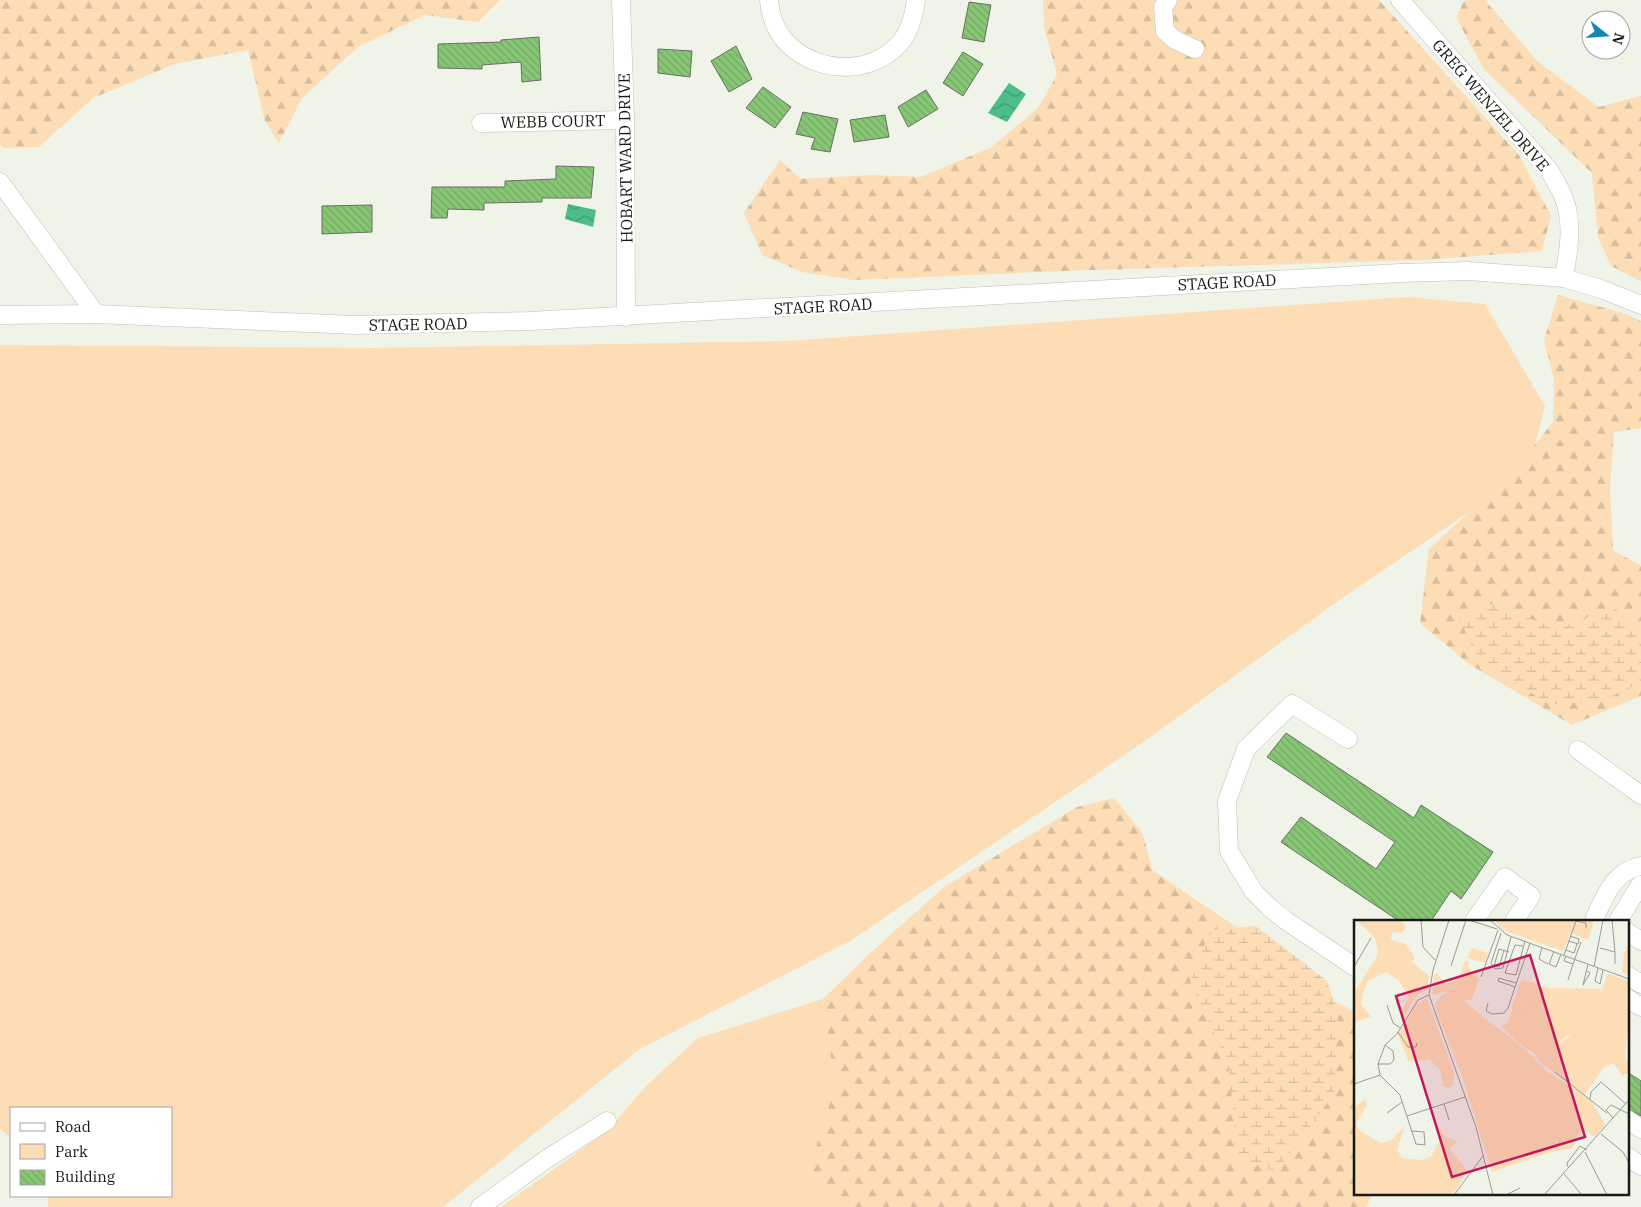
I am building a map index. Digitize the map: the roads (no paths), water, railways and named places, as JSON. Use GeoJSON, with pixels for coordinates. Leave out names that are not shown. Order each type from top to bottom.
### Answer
{"type":"FeatureCollection","features":[{"type":"Feature","properties":{"kind":"street","name":"HOBART WARD DRIVE"},"geometry":{"type":"LineString","coordinates":[[621,0],[625,120],[626,317]]}},
{"type":"Feature","properties":{"kind":"street"},"geometry":{"type":"LineString","coordinates":[[769,0],[770,11],[777,29],[785,42],[800,54],[831,66],[847,68],[862,66],[881,59],[900,43],[911,25],[916,0]]}},
{"type":"Feature","properties":{"kind":"street"},"geometry":{"type":"LineString","coordinates":[[1168,0],[1163,7],[1165,31],[1175,40],[1195,49]]}},
{"type":"Feature","properties":{"kind":"street","name":"GREG WENZEL DRIVE"},"geometry":{"type":"LineString","coordinates":[[1400,0],[1549,170],[1562,194],[1569,215],[1564,278]]}},
{"type":"Feature","properties":{"kind":"street","name":"WEBB COURT"},"geometry":{"type":"LineString","coordinates":[[481,123],[625,120]]}},
{"type":"Feature","properties":{"kind":"street"},"geometry":{"type":"LineString","coordinates":[[0,182],[96,314]]}},
{"type":"Feature","properties":{"kind":"street","name":"STAGE ROAD"},"geometry":{"type":"LineString","coordinates":[[0,315],[96,314],[356,325],[530,322],[1401,273],[1468,271],[1564,278],[1601,289],[1641,305]]}},
{"type":"Feature","properties":{"kind":"street"},"geometry":{"type":"LineString","coordinates":[[1348,739],[1292,704],[1246,749],[1227,801],[1229,851],[1254,892],[1284,920],[1354,966]]}},
{"type":"Feature","properties":{"kind":"street"},"geometry":{"type":"LineString","coordinates":[[1578,750],[1641,795]]}},
{"type":"Feature","properties":{"kind":"street"},"geometry":{"type":"LineString","coordinates":[[1595,920],[1610,886],[1630,868],[1641,866]]}},
{"type":"Feature","properties":{"kind":"street"},"geometry":{"type":"LineString","coordinates":[[1475,920],[1505,877],[1531,896],[1515,920]]}},
{"type":"Feature","properties":{"kind":"street"},"geometry":{"type":"LineString","coordinates":[[1619,920],[1641,886]]}},
{"type":"Feature","properties":{"kind":"street"},"geometry":{"type":"LineString","coordinates":[[1628,933],[1641,941]]}},
{"type":"Feature","properties":{"kind":"street"},"geometry":{"type":"LineString","coordinates":[[1628,975],[1641,984]]}},
{"type":"Feature","properties":{"kind":"street"},"geometry":{"type":"LineString","coordinates":[[1628,999],[1641,1007]]}},
{"type":"Feature","properties":{"kind":"street"},"geometry":{"type":"LineString","coordinates":[[1628,1120],[1641,1129]]}},
{"type":"Feature","properties":{"kind":"street"},"geometry":{"type":"LineString","coordinates":[[480,1207],[548,1158],[607,1121]]}},
{"type":"Feature","properties":{"kind":"street"},"geometry":{"type":"LineString","coordinates":[[1628,1157],[1641,1166]]}},
{"type":"Feature","properties":{"kind":"water"},"geometry":{"type":"Polygon","coordinates":[[[1009,83],[1026,94],[1007,122],[988,113],[1009,83]]]}},
{"type":"Feature","properties":{"kind":"water"},"geometry":{"type":"Polygon","coordinates":[[[568,204],[596,210],[593,227],[565,219],[568,204]]]}}]}
